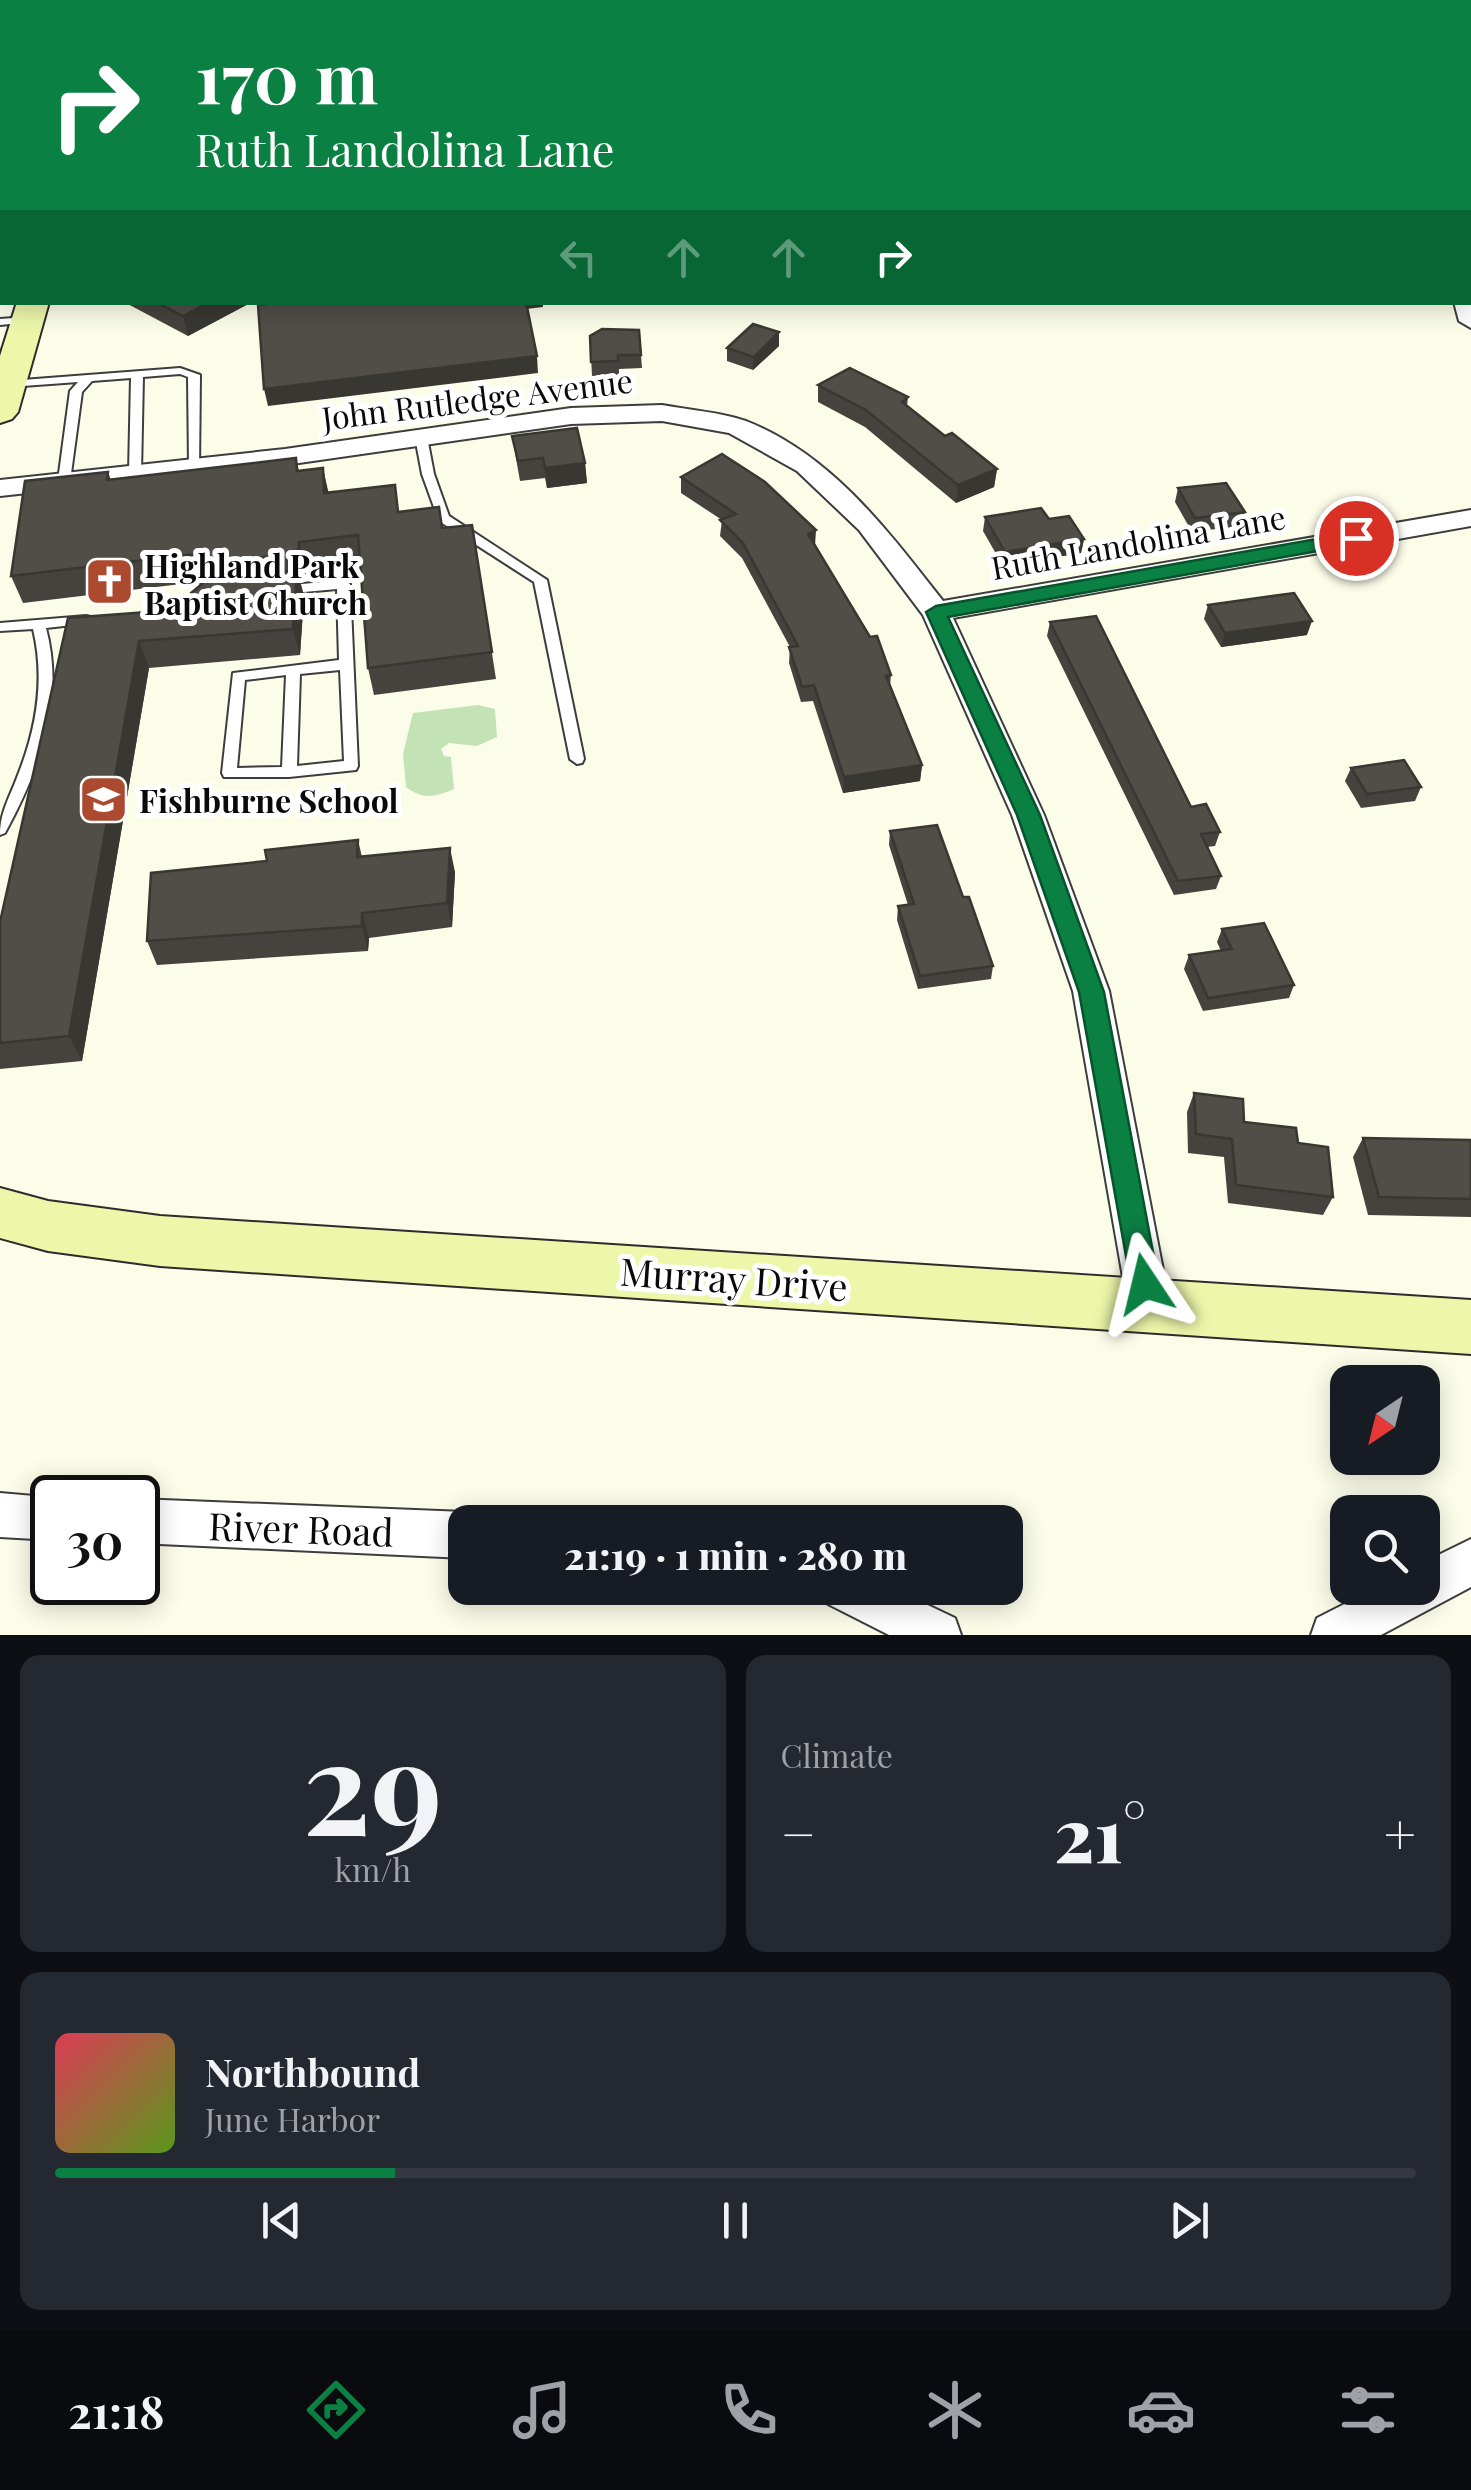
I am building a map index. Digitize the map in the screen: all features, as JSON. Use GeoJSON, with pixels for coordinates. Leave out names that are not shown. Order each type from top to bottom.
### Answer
{"type":"FeatureCollection","features":[{"type":"Feature","properties":{"kind":"street"},"geometry":{"type":"LineString","coordinates":[[4,398],[20,315]]}},
{"type":"Feature","properties":{"kind":"street","name":"John Rutledge Avenue"},"geometry":{"type":"LineString","coordinates":[[0,488],[570,416],[662,413],[738,428],[806,465],[869,524],[936,612],[1028,815],[1091,992],[1149,1306]]}},
{"type":"Feature","properties":{"kind":"street","name":"Ruth Landolina Lane"},"geometry":{"type":"LineString","coordinates":[[936,612],[1471,518]]}},
{"type":"Feature","properties":{"kind":"street","name":"Murray Drive"},"geometry":{"type":"LineString","coordinates":[[0,1213],[48,1226],[160,1240],[1471,1327]]}},
{"type":"Feature","properties":{"kind":"street"},"geometry":{"type":"LineString","coordinates":[[0,1515],[30,1517]]}},
{"type":"Feature","properties":{"kind":"street","name":"River Road"},"geometry":{"type":"LineString","coordinates":[[160,1522],[448,1534]]}},
{"type":"Feature","properties":{"kind":"street"},"geometry":{"type":"LineString","coordinates":[[1334,1635],[1471,1562]]}},
{"type":"Feature","properties":{"kind":"street"},"geometry":{"type":"LineString","coordinates":[[878,1605],[938,1635]]}},
{"type":"Feature","properties":{"kind":"lane"},"geometry":{"type":"LineString","coordinates":[[4,398],[89,378],[180,371],[194,375],[196,466]]}},
{"type":"Feature","properties":{"kind":"lane"},"geometry":{"type":"LineString","coordinates":[[134,473],[137,374]]}},
{"type":"Feature","properties":{"kind":"lane"},"geometry":{"type":"LineString","coordinates":[[64,481],[76,391],[89,378]]}},
{"type":"Feature","properties":{"kind":"lane"},"geometry":{"type":"LineString","coordinates":[[421,436],[428,474],[443,518],[540,580],[577,760]]}},
{"type":"Feature","properties":{"kind":"lane"},"geometry":{"type":"LineString","coordinates":[[268,592],[344,584],[348,664],[352,766],[230,773],[238,676],[348,664]]}},
{"type":"Feature","properties":{"kind":"lane"},"geometry":{"type":"LineString","coordinates":[[0,627],[109,619]]}},
{"type":"Feature","properties":{"kind":"lane"},"geometry":{"type":"LineString","coordinates":[[0,829],[27,781],[43,710],[48,652],[38,624]]}},
{"type":"Feature","properties":{"kind":"lane"},"geometry":{"type":"LineString","coordinates":[[288,772],[293,670]]}},
{"type":"Feature","properties":{"kind":"green space"},"geometry":{"type":"Polygon","coordinates":[[[478,705],[495,709],[497,737],[477,746],[449,743],[441,749],[444,756],[451,757],[454,789],[429,796],[406,787],[403,754],[413,713],[478,705]]]}},
{"type":"Feature","properties":{"kind":"building"},"geometry":{"type":"Polygon","coordinates":[[[162,305],[203,305],[183,316],[162,305]]]}},
{"type":"Feature","properties":{"kind":"building"},"geometry":{"type":"Polygon","coordinates":[[[258,305],[527,305],[537,356],[264,389],[258,305]]]}},
{"type":"Feature","properties":{"kind":"building"},"geometry":{"type":"Polygon","coordinates":[[[753,324],[779,332],[754,357],[727,348],[753,324]]]}},
{"type":"Feature","properties":{"kind":"building"},"geometry":{"type":"Polygon","coordinates":[[[602,329],[639,330],[641,355],[618,355],[618,361],[591,362],[590,336],[602,329]]]}},
{"type":"Feature","properties":{"kind":"building"},"geometry":{"type":"Polygon","coordinates":[[[850,368],[908,397],[902,402],[945,436],[952,433],[997,469],[958,485],[866,410],[818,385],[850,368]]]}},
{"type":"Feature","properties":{"kind":"building"},"geometry":{"type":"Polygon","coordinates":[[[577,428],[585,463],[545,468],[543,458],[518,461],[512,436],[577,428]]]}},
{"type":"Feature","properties":{"kind":"building"},"geometry":{"type":"Polygon","coordinates":[[[722,454],[765,482],[816,530],[808,534],[870,637],[877,636],[891,675],[886,676],[922,765],[844,777],[814,685],[802,687],[789,647],[798,646],[743,543],[720,520],[736,514],[681,477],[722,454]]]}},
{"type":"Feature","properties":{"kind":"building","name":"Highland Park Baptist Church"},"geometry":{"type":"Polygon","coordinates":[[[296,458],[297,471],[323,468],[324,493],[395,485],[398,512],[439,507],[442,528],[472,525],[492,652],[368,668],[358,535],[299,542],[298,553],[194,566],[195,554],[11,576],[25,481],[108,472],[107,480],[296,458]]]}},
{"type":"Feature","properties":{"kind":"building"},"geometry":{"type":"Polygon","coordinates":[[[1226,483],[1245,512],[1195,518],[1178,488],[1226,483]]]}},
{"type":"Feature","properties":{"kind":"building"},"geometry":{"type":"Polygon","coordinates":[[[1041,508],[1049,519],[1069,516],[1084,539],[1005,552],[985,517],[1041,508]]]}},
{"type":"Feature","properties":{"kind":"building"},"geometry":{"type":"Polygon","coordinates":[[[297,570],[293,629],[139,641],[69,1036],[0,1043],[0,922],[68,618],[188,609],[190,594],[209,578],[297,570]]]}},
{"type":"Feature","properties":{"kind":"building"},"geometry":{"type":"Polygon","coordinates":[[[1294,593],[1312,621],[1225,633],[1208,605],[1294,593]]]}},
{"type":"Feature","properties":{"kind":"building"},"geometry":{"type":"Polygon","coordinates":[[[1096,616],[1191,807],[1206,804],[1220,832],[1201,834],[1221,876],[1178,881],[1050,622],[1096,616]]]}},
{"type":"Feature","properties":{"kind":"building"},"geometry":{"type":"Polygon","coordinates":[[[1404,760],[1421,787],[1367,794],[1351,768],[1404,760]]]}},
{"type":"Feature","properties":{"kind":"building"},"geometry":{"type":"Polygon","coordinates":[[[937,825],[963,897],[969,897],[993,966],[920,976],[898,906],[914,904],[890,831],[937,825]]]}},
{"type":"Feature","properties":{"kind":"building"},"geometry":{"type":"Polygon","coordinates":[[[358,840],[357,857],[450,848],[447,903],[362,913],[362,926],[147,941],[151,873],[267,861],[265,850],[358,840]]]}},
{"type":"Feature","properties":{"kind":"building"},"geometry":{"type":"Polygon","coordinates":[[[1264,923],[1294,985],[1208,998],[1189,955],[1232,949],[1222,929],[1264,923]]]}},
{"type":"Feature","properties":{"kind":"building"},"geometry":{"type":"Polygon","coordinates":[[[1194,1093],[1243,1099],[1244,1122],[1296,1128],[1298,1143],[1328,1147],[1333,1197],[1236,1185],[1232,1139],[1196,1134],[1194,1093]]]}},
{"type":"Feature","properties":{"kind":"building"},"geometry":{"type":"Polygon","coordinates":[[[1363,1138],[1471,1140],[1471,1199],[1379,1197],[1363,1138]]]}},
{"type":"Feature","properties":{"kind":"place","name":"Highland Park Baptist Church"},"geometry":{"type":"Point","coordinates":[109,582]}},
{"type":"Feature","properties":{"kind":"place","name":"Fishburne School"},"geometry":{"type":"Point","coordinates":[104,799]}},
{"type":"Feature","properties":{"kind":"route"},"geometry":{"type":"LineString","coordinates":[[1145,1284],[1091,992],[1028,815],[936,612],[1356,538]]}}]}
